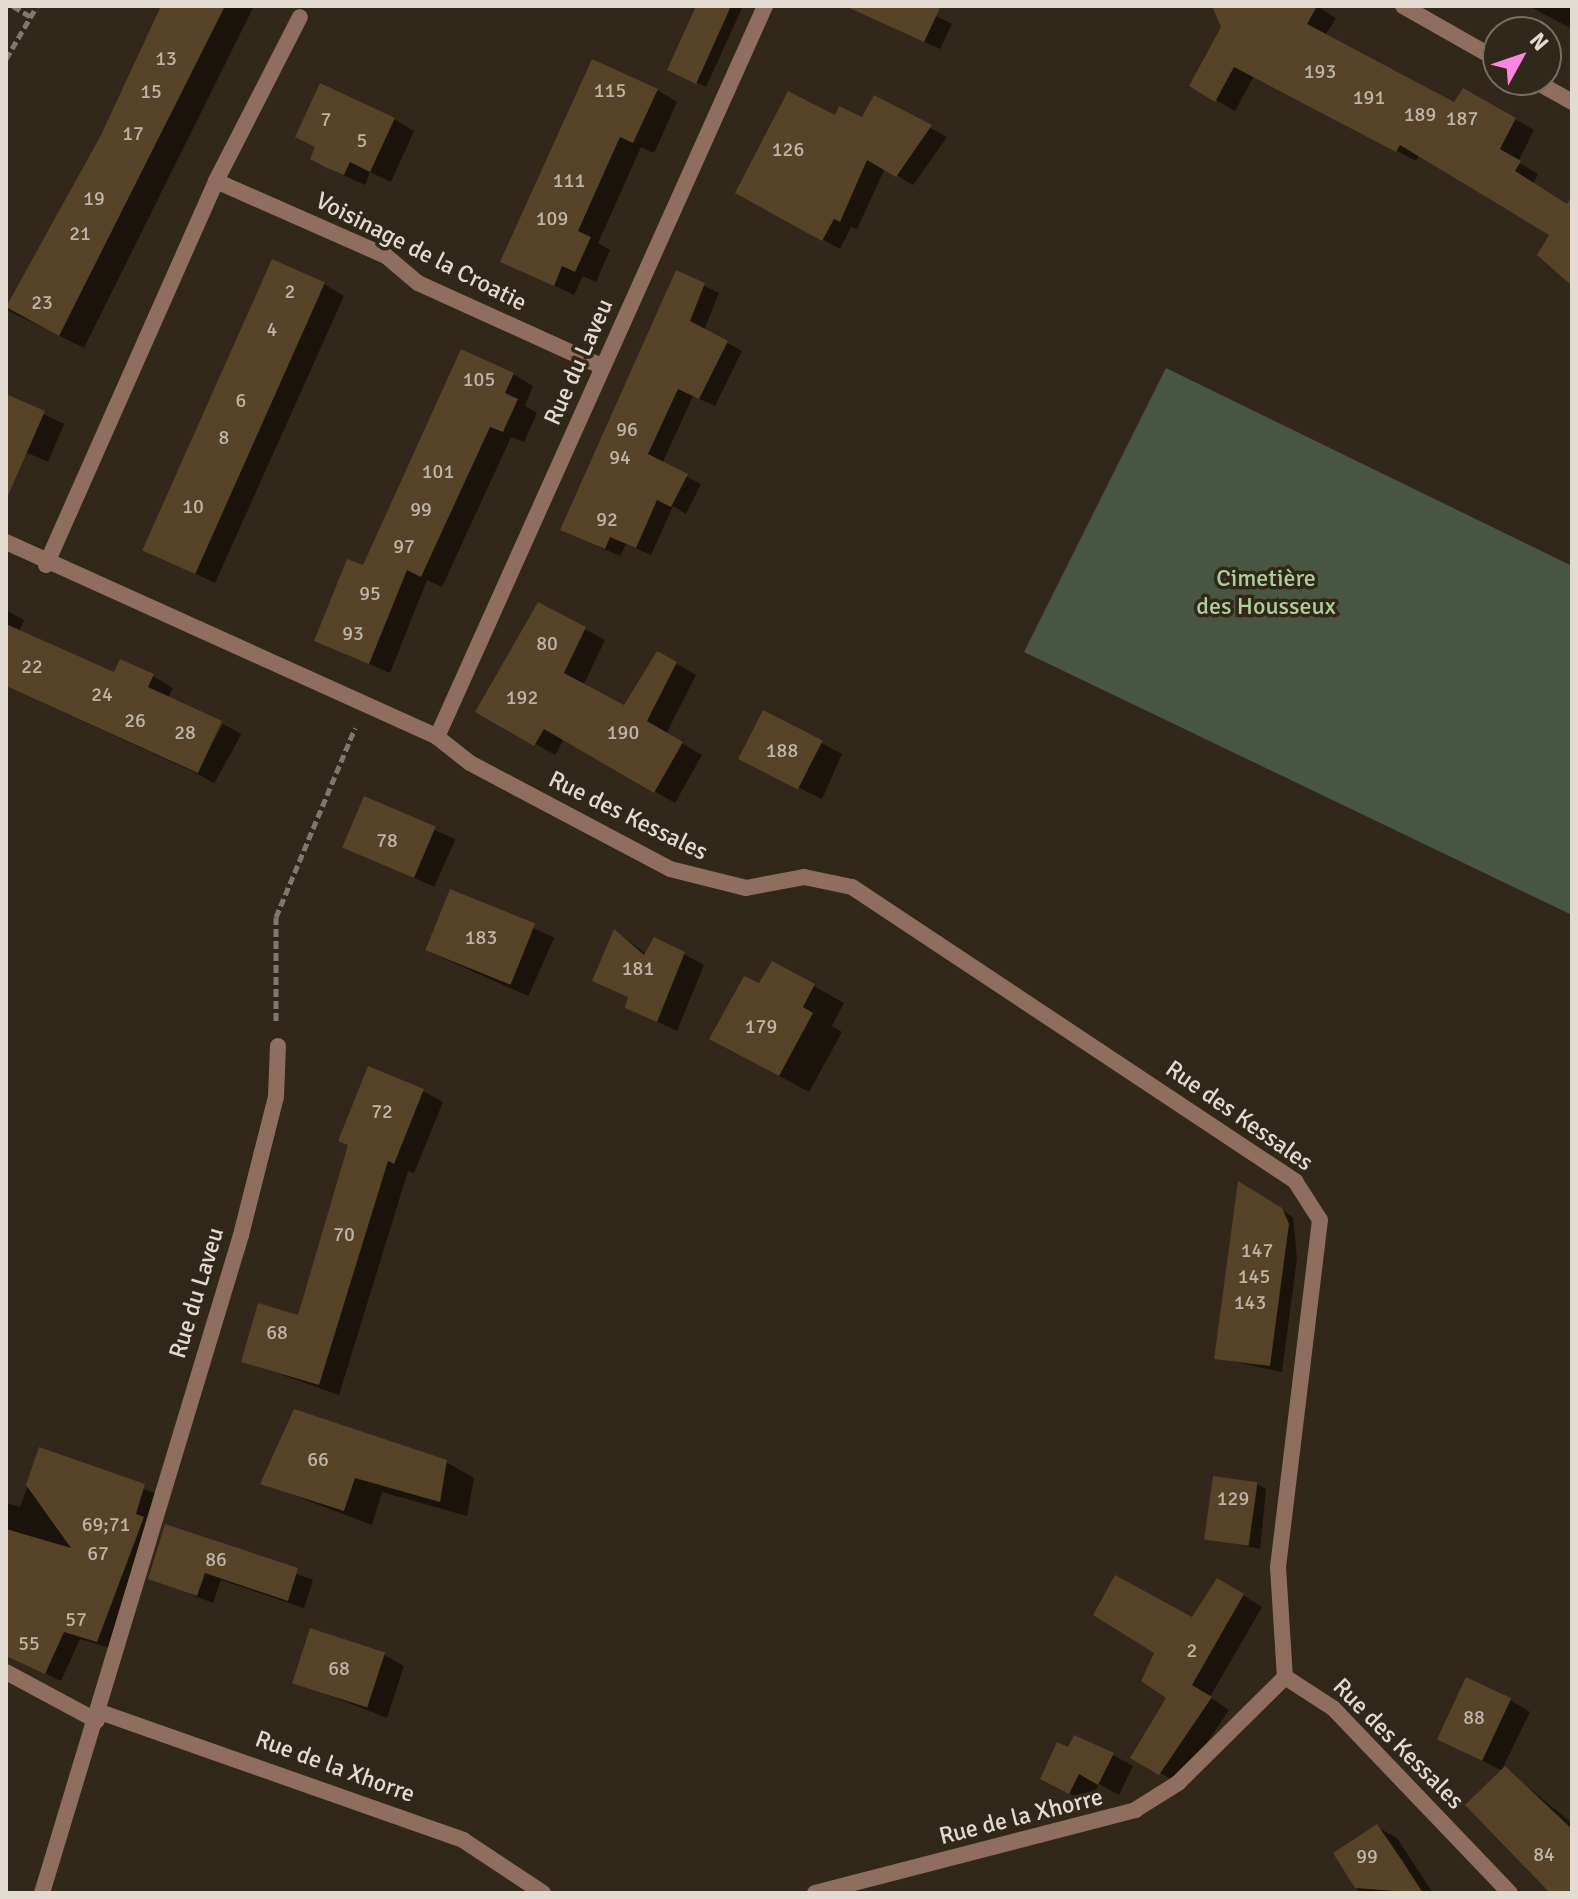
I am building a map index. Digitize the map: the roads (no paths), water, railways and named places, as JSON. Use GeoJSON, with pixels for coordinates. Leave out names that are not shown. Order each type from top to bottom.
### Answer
{"type":"FeatureCollection","features":[{"type":"Feature","properties":{"kind":"street","name":"Rue du Laveu"},"geometry":{"type":"LineString","coordinates":[[437,737],[765,6]]}},
{"type":"Feature","properties":{"kind":"street"},"geometry":{"type":"LineString","coordinates":[[1403,6],[1482,51]]}},
{"type":"Feature","properties":{"kind":"street"},"geometry":{"type":"LineString","coordinates":[[46,565],[216,181],[300,17]]}},
{"type":"Feature","properties":{"kind":"street","name":"Voisinage de la Croatie"},"geometry":{"type":"LineString","coordinates":[[216,181],[386,256],[418,283],[603,367]]}},
{"type":"Feature","properties":{"kind":"street"},"geometry":{"type":"LineString","coordinates":[[6,542],[46,565],[437,737]]}},
{"type":"Feature","properties":{"kind":"street","name":"Rue des Kessales"},"geometry":{"type":"LineString","coordinates":[[437,737],[470,763],[670,869],[746,888],[804,877],[852,887],[1073,1030],[1313,1200],[1320,1220],[1276,1603],[1285,1677],[1333,1708],[1510,1893]]}},
{"type":"Feature","properties":{"kind":"street","name":"Rue du Laveu"},"geometry":{"type":"LineString","coordinates":[[42,1893],[241,1235],[276,1097],[278,1046]]}},
{"type":"Feature","properties":{"kind":"street","name":"Rue de la Xhorre"},"geometry":{"type":"LineString","coordinates":[[6,1672],[98,1716],[463,1840],[543,1893]]}},
{"type":"Feature","properties":{"kind":"street","name":"Rue de la Xhorre"},"geometry":{"type":"LineString","coordinates":[[815,1893],[1135,1810],[1178,1783],[1285,1677]]}},
{"type":"Feature","properties":{"kind":"park label","name":"Cimetière des Housseux"},"geometry":{"type":"Point","coordinates":[1266,593]}}]}
